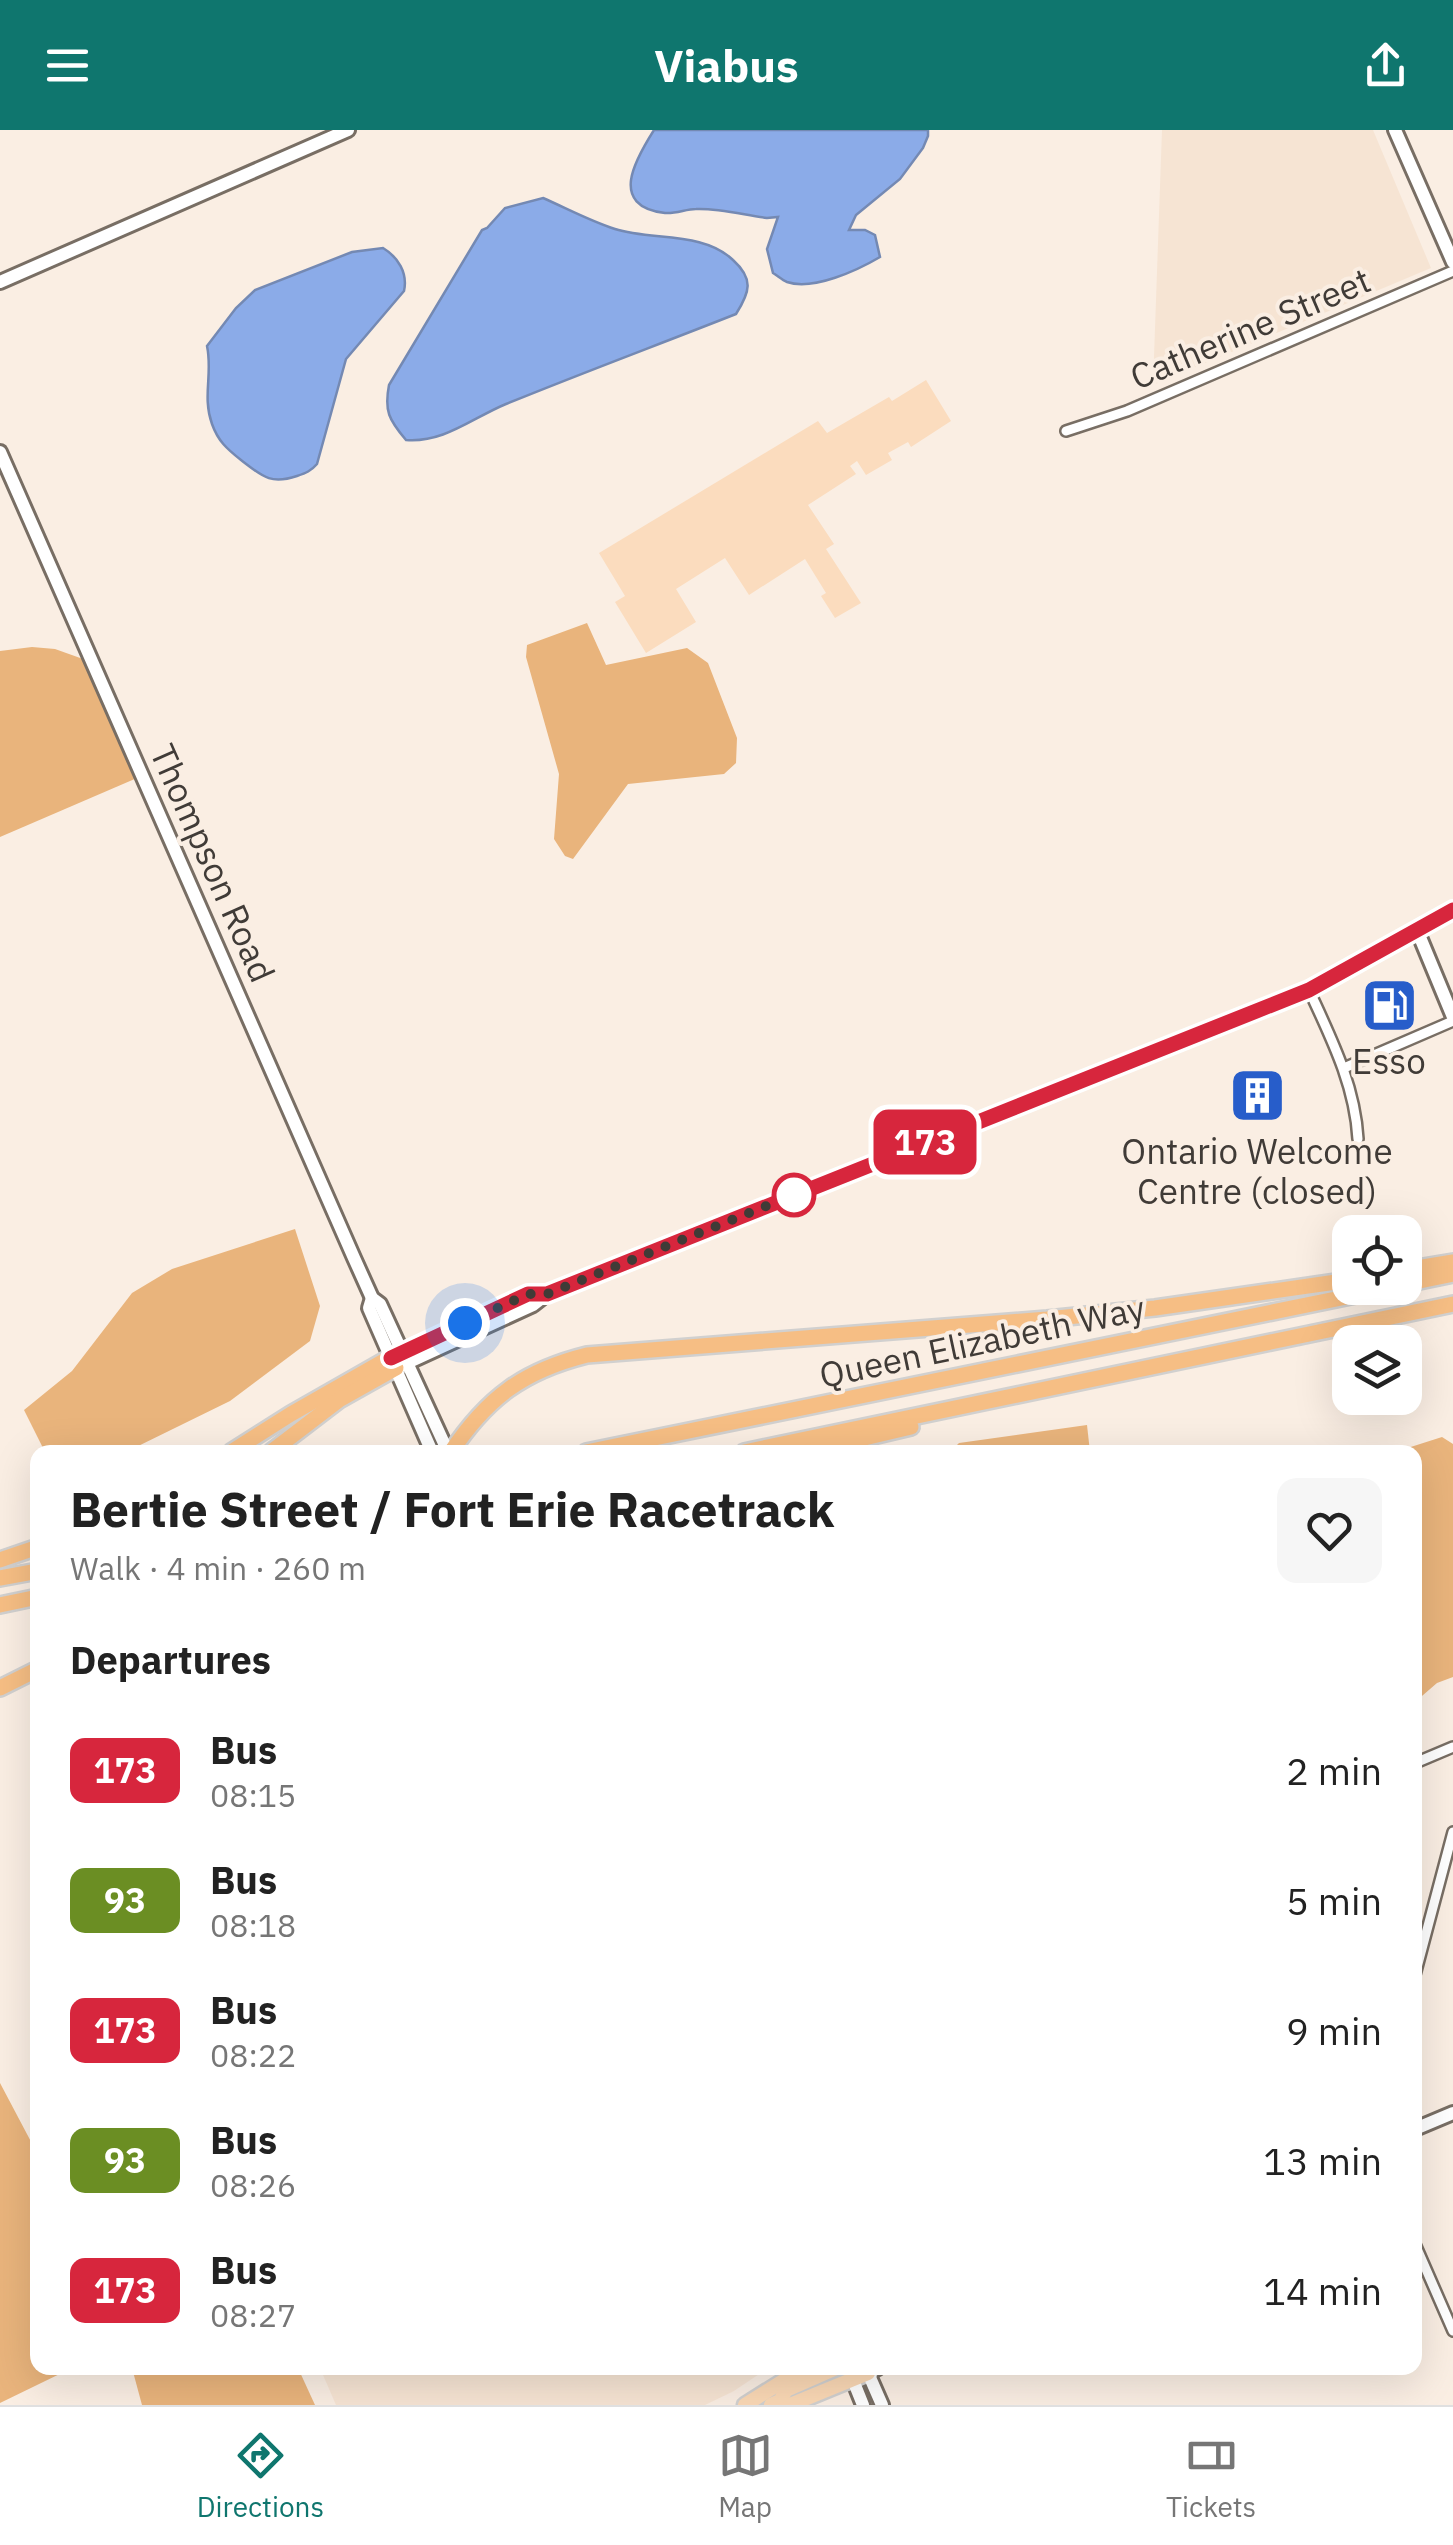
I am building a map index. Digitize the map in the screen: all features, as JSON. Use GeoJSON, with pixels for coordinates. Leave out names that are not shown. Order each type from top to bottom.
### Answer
{"type":"FeatureCollection","features":[{"type":"Feature","properties":{"kind":"highway"},"geometry":{"type":"LineString","coordinates":[[1422,1267],[1453,1262]]}},
{"type":"Feature","properties":{"kind":"highway"},"geometry":{"type":"LineString","coordinates":[[1422,1280],[1453,1274]]}},
{"type":"Feature","properties":{"kind":"highway"},"geometry":{"type":"LineString","coordinates":[[456,1445],[506,1390],[556,1363],[587,1355],[1047,1319],[1332,1283]]}},
{"type":"Feature","properties":{"kind":"highway","name":"Queen Elizabeth Way"},"geometry":{"type":"LineString","coordinates":[[620,1445],[1332,1300]]}},
{"type":"Feature","properties":{"kind":"highway","name":"Queen Elizabeth Way"},"geometry":{"type":"LineString","coordinates":[[777,1445],[1453,1304]]}},
{"type":"Feature","properties":{"kind":"highway"},"geometry":{"type":"LineString","coordinates":[[243,1445],[291,1414],[399,1360]]}},
{"type":"Feature","properties":{"kind":"highway"},"geometry":{"type":"LineString","coordinates":[[281,1445],[399,1360]]}},
{"type":"Feature","properties":{"kind":"highway"},"geometry":{"type":"LineString","coordinates":[[834,1445],[938,1420],[1024,1392]]}},
{"type":"Feature","properties":{"kind":"highway"},"geometry":{"type":"LineString","coordinates":[[0,1560],[30,1550]]}},
{"type":"Feature","properties":{"kind":"highway"},"geometry":{"type":"LineString","coordinates":[[0,1578],[30,1572]]}},
{"type":"Feature","properties":{"kind":"highway"},"geometry":{"type":"LineString","coordinates":[[0,1605],[30,1599]]}},
{"type":"Feature","properties":{"kind":"highway"},"geometry":{"type":"LineString","coordinates":[[0,1688],[30,1673]]}},
{"type":"Feature","properties":{"kind":"main road"},"geometry":{"type":"LineString","coordinates":[[0,282],[348,130]]}},
{"type":"Feature","properties":{"kind":"main road"},"geometry":{"type":"LineString","coordinates":[[1395,130],[1453,262]]}},
{"type":"Feature","properties":{"kind":"main road","name":"Thompson Road"},"geometry":{"type":"LineString","coordinates":[[0,452],[372,1298],[370,1308],[446,1445]]}},
{"type":"Feature","properties":{"kind":"main road"},"geometry":{"type":"LineString","coordinates":[[399,1360],[528,1294],[547,1294],[1309,990],[1453,910]]}},
{"type":"Feature","properties":{"kind":"main road"},"geometry":{"type":"LineString","coordinates":[[1417,930],[1453,1019]]}},
{"type":"Feature","properties":{"kind":"main road","name":"Thompson Road"},"geometry":{"type":"LineString","coordinates":[[399,1360],[429,1445]]}},
{"type":"Feature","properties":{"kind":"main road"},"geometry":{"type":"LineString","coordinates":[[1422,2126],[1453,2112]]}},
{"type":"Feature","properties":{"kind":"main road"},"geometry":{"type":"LineString","coordinates":[[745,2405],[793,2375]]}},
{"type":"Feature","properties":{"kind":"main road"},"geometry":{"type":"LineString","coordinates":[[781,2404],[786,2390],[820,2375]]}},
{"type":"Feature","properties":{"kind":"main road"},"geometry":{"type":"LineString","coordinates":[[781,2404],[848,2375]]}},
{"type":"Feature","properties":{"kind":"main road"},"geometry":{"type":"LineString","coordinates":[[850,2375],[863,2405]]}},
{"type":"Feature","properties":{"kind":"main road"},"geometry":{"type":"LineString","coordinates":[[872,2375],[882,2405]]}},
{"type":"Feature","properties":{"kind":"street","name":"Catherine Street"},"geometry":{"type":"LineString","coordinates":[[1066,432],[1137,407],[1453,270]]}},
{"type":"Feature","properties":{"kind":"street"},"geometry":{"type":"LineString","coordinates":[[1309,990],[1344,1068],[1358,1122],[1358,1139]]}},
{"type":"Feature","properties":{"kind":"street"},"geometry":{"type":"LineString","coordinates":[[1344,1068],[1453,1019]]}},
{"type":"Feature","properties":{"kind":"street"},"geometry":{"type":"LineString","coordinates":[[1422,1760],[1453,1746]]}},
{"type":"Feature","properties":{"kind":"street"},"geometry":{"type":"LineString","coordinates":[[1422,1949],[1453,1832]]}},
{"type":"Feature","properties":{"kind":"street"},"geometry":{"type":"LineString","coordinates":[[1422,2260],[1453,2331]]}},
{"type":"Feature","properties":{"kind":"shaded area"},"geometry":{"type":"Polygon","coordinates":[[[1162,130],[1373,130],[1431,268],[1153,385],[1162,130]]]}},
{"type":"Feature","properties":{"kind":"shaded area"},"geometry":{"type":"Polygon","coordinates":[[[926,380],[951,421],[911,447],[908,442],[888,453],[892,460],[866,475],[857,461],[850,466],[856,474],[808,505],[834,544],[826,549],[861,603],[835,618],[821,596],[826,593],[805,559],[749,595],[725,558],[676,589],[696,622],[646,653],[615,602],[625,596],[599,553],[818,421],[827,433],[926,380]]]}},
{"type":"Feature","properties":{"kind":"shaded area"},"geometry":{"type":"Polygon","coordinates":[[[587,623],[606,665],[687,648],[708,663],[737,738],[736,763],[724,774],[628,784],[573,859],[565,856],[554,839],[559,774],[526,657],[527,645],[587,623]]]}},
{"type":"Feature","properties":{"kind":"shaded area"},"geometry":{"type":"Polygon","coordinates":[[[55,649],[83,659],[137,778],[0,837],[0,651],[55,649]]]}},
{"type":"Feature","properties":{"kind":"shaded area"},"geometry":{"type":"Polygon","coordinates":[[[295,1229],[320,1306],[310,1341],[230,1401],[140,1445],[42,1445],[24,1410],[72,1371],[132,1293],[172,1269],[295,1229]]]}},
{"type":"Feature","properties":{"kind":"shaded area"},"geometry":{"type":"Polygon","coordinates":[[[1087,1425],[1089,1445],[957,1445],[1087,1425]]]}},
{"type":"Feature","properties":{"kind":"shaded area"},"geometry":{"type":"Polygon","coordinates":[[[1442,1437],[1453,1444],[1453,1677],[1437,1683],[1422,1696],[1422,1445],[1417,1445],[1442,1437]]]}},
{"type":"Feature","properties":{"kind":"shaded area"},"geometry":{"type":"Polygon","coordinates":[[[0,2083],[30,2140],[30,2375],[58,2375],[0,2403],[0,2083]]]}},
{"type":"Feature","properties":{"kind":"shaded area"},"geometry":{"type":"Polygon","coordinates":[[[134,2375],[301,2375],[315,2405],[142,2405],[134,2375]]]}},
{"type":"Feature","properties":{"kind":"shaded area"},"geometry":{"type":"Polygon","coordinates":[[[323,2375],[758,2375],[705,2405],[336,2405],[323,2375]]]}},
{"type":"Feature","properties":{"kind":"water"},"geometry":{"type":"Polygon","coordinates":[[[654,130],[928,130],[928,136],[900,179],[856,215],[849,230],[865,230],[875,235],[880,257],[835,278],[798,284],[773,273],[767,249],[778,217],[705,209],[665,213],[647,209],[637,201],[631,192],[631,180],[654,130]]]}},
{"type":"Feature","properties":{"kind":"water"},"geometry":{"type":"Polygon","coordinates":[[[543,198],[615,229],[692,241],[721,251],[740,267],[747,280],[741,306],[736,314],[506,404],[445,434],[406,440],[389,415],[389,385],[482,230],[505,208],[543,198]]]}},
{"type":"Feature","properties":{"kind":"water"},"geometry":{"type":"Polygon","coordinates":[[[383,248],[401,266],[404,291],[346,359],[317,464],[288,479],[261,474],[227,448],[214,430],[208,404],[207,346],[255,290],[352,252],[383,248]]]}},
{"type":"Feature","properties":{"kind":"bus line","name":"173"},"geometry":{"type":"LineString","coordinates":[[391,1358],[528,1294],[547,1294],[1309,990],[1453,910]]}},
{"type":"Feature","properties":{"kind":"place","name":"Esso"},"geometry":{"type":"Point","coordinates":[1389,1005]}},
{"type":"Feature","properties":{"kind":"place","name":"Ontario Welcome Centre (closed)"},"geometry":{"type":"Point","coordinates":[1257,1095]}},
{"type":"Feature","properties":{"kind":"route"},"geometry":{"type":"LineString","coordinates":[[465,1323],[528,1294],[547,1294],[794,1195]]}}]}
